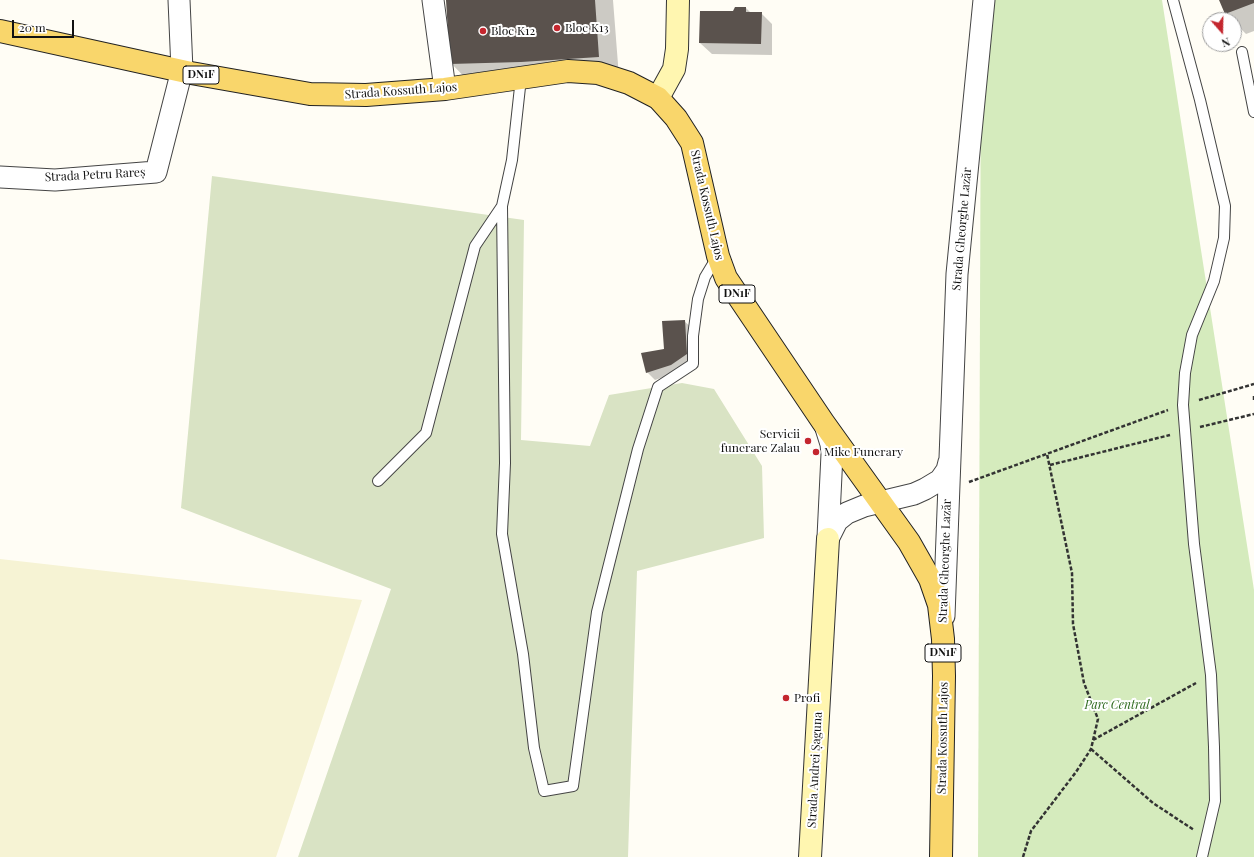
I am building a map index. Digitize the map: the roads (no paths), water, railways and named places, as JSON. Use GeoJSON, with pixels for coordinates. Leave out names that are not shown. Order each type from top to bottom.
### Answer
{"type":"FeatureCollection","features":[{"type":"Feature","properties":{"kind":"main road","name":"Strada Kossuth Lajos"},"geometry":{"type":"LineString","coordinates":[[0,31],[263,87],[310,94],[366,95],[446,89],[568,71],[598,73],[629,83],[658,98],[676,118],[692,143],[718,256],[726,278],[823,422],[919,557],[930,579],[938,605],[943,639],[944,676],[940,857]]}},
{"type":"Feature","properties":{"kind":"street"},"geometry":{"type":"LineString","coordinates":[[178,0],[182,70]]}},
{"type":"Feature","properties":{"kind":"street"},"geometry":{"type":"LineString","coordinates":[[433,0],[446,89]]}},
{"type":"Feature","properties":{"kind":"street"},"geometry":{"type":"LineString","coordinates":[[658,98],[674,69],[677,49],[678,0]]}},
{"type":"Feature","properties":{"kind":"street","name":"Strada Gheorghe Lazăr"},"geometry":{"type":"LineString","coordinates":[[943,639],[957,274],[984,0]]}},
{"type":"Feature","properties":{"kind":"street","name":"Strada Petru Rareș"},"geometry":{"type":"LineString","coordinates":[[0,177],[55,180],[156,172],[182,70]]}},
{"type":"Feature","properties":{"kind":"street","name":"Strada Andrei Șaguna"},"geometry":{"type":"LineString","coordinates":[[810,857],[832,454],[829,434],[823,422]]}},
{"type":"Feature","properties":{"kind":"street","name":"Strada Gheorghe Lazăr"},"geometry":{"type":"LineString","coordinates":[[880,502],[914,494],[933,485],[940,480],[947,470],[950,459]]}},
{"type":"Feature","properties":{"kind":"street","name":"Strada Andrei Șaguna"},"geometry":{"type":"LineString","coordinates":[[828,539],[837,521],[847,513],[880,502]]}},
{"type":"Feature","properties":{"kind":"lane"},"geometry":{"type":"LineString","coordinates":[[1173,0],[1200,100],[1225,206],[1224,238],[1214,281],[1192,335],[1185,373],[1183,405],[1194,544],[1211,675],[1215,801],[1202,857]]}},
{"type":"Feature","properties":{"kind":"lane"},"geometry":{"type":"LineString","coordinates":[[1242,52],[1254,112]]}},
{"type":"Feature","properties":{"kind":"lane"},"geometry":{"type":"LineString","coordinates":[[521,78],[512,160],[502,206],[504,463],[502,534],[523,654],[534,748],[544,791],[573,786],[597,612],[638,449],[658,387],[693,364],[693,336],[698,299],[705,277],[718,256]]}},
{"type":"Feature","properties":{"kind":"lane"},"geometry":{"type":"LineString","coordinates":[[378,481],[426,433],[475,246],[502,206]]}},
{"type":"Feature","properties":{"kind":"place","name":"Bloc K13"},"geometry":{"type":"Point","coordinates":[557,28]}},
{"type":"Feature","properties":{"kind":"place","name":"Bloc K12"},"geometry":{"type":"Point","coordinates":[483,31]}},
{"type":"Feature","properties":{"kind":"place","name":"Servicii funerare Zalau"},"geometry":{"type":"Point","coordinates":[808,441]}},
{"type":"Feature","properties":{"kind":"place","name":"Mike Funerary"},"geometry":{"type":"Point","coordinates":[816,452]}},
{"type":"Feature","properties":{"kind":"place","name":"Profi"},"geometry":{"type":"Point","coordinates":[786,698]}},
{"type":"Feature","properties":{"kind":"park label","name":"Parc Central"},"geometry":{"type":"Point","coordinates":[1117,705]}}]}
